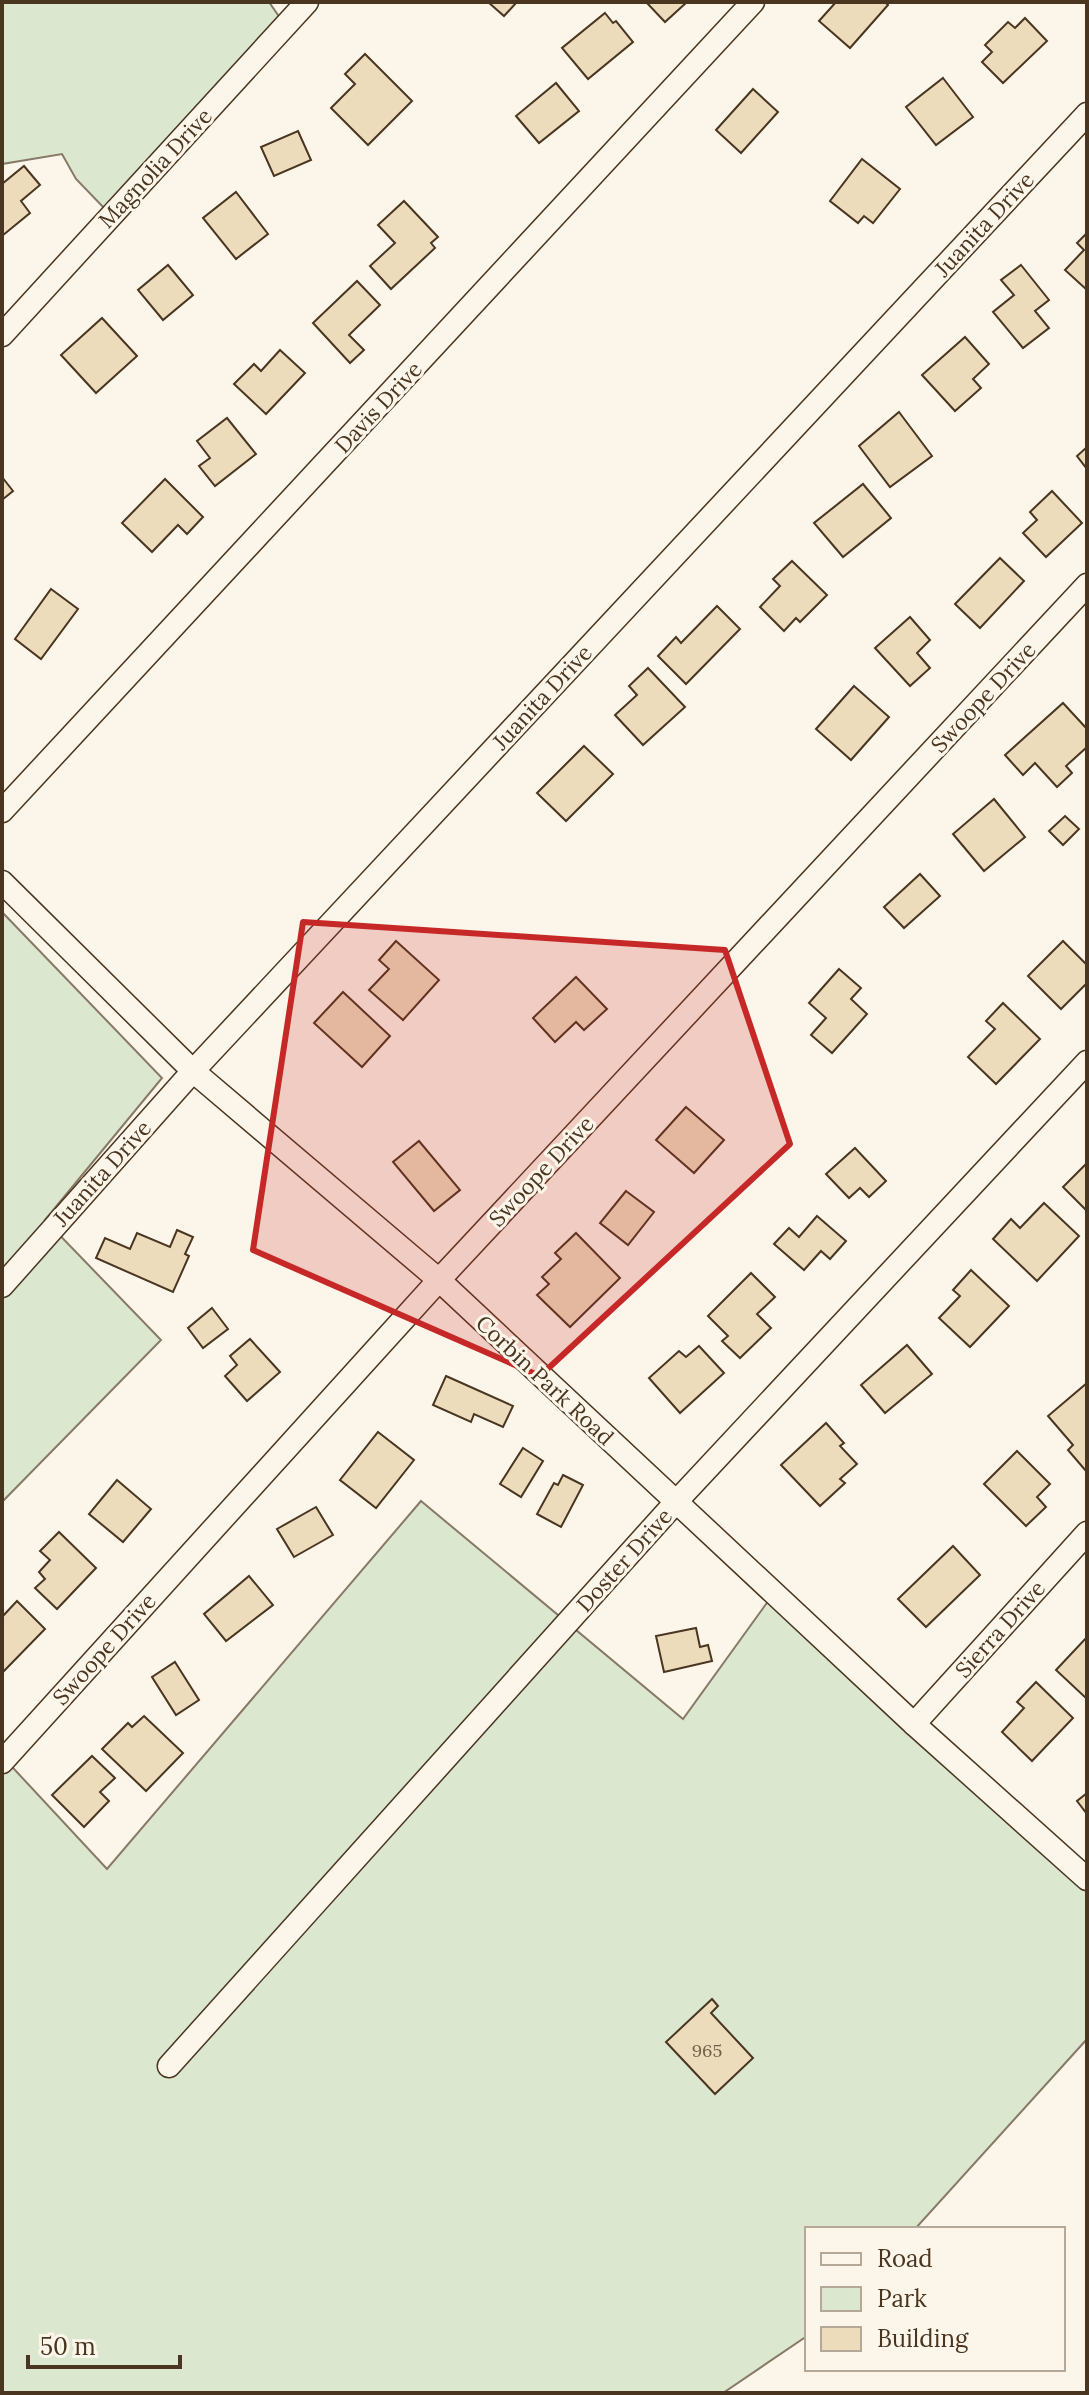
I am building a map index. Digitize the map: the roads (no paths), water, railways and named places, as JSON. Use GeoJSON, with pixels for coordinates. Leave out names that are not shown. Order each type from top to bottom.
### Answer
{"type":"FeatureCollection","features":[{"type":"Feature","properties":{"kind":"street","name":"Magnolia Drive"},"geometry":{"type":"LineString","coordinates":[[2,335],[307,2]]}},
{"type":"Feature","properties":{"kind":"street","name":"Davis Drive"},"geometry":{"type":"LineString","coordinates":[[2,811],[753,2]]}},
{"type":"Feature","properties":{"kind":"street","name":"Juanita Drive"},"geometry":{"type":"LineString","coordinates":[[2,1286],[193,1071],[1087,114]]}},
{"type":"Feature","properties":{"kind":"street","name":"Swoope Drive"},"geometry":{"type":"LineString","coordinates":[[2,1762],[439,1280],[1087,585]]}},
{"type":"Feature","properties":{"kind":"street","name":"Corbin Park Road"},"geometry":{"type":"LineString","coordinates":[[2,882],[193,1071],[439,1280],[914,1724],[1087,1879]]}},
{"type":"Feature","properties":{"kind":"street","name":"Doster Drive"},"geometry":{"type":"LineString","coordinates":[[169,2066],[675,1503],[1087,1062]]}},
{"type":"Feature","properties":{"kind":"street","name":"Sierra Drive"},"geometry":{"type":"LineString","coordinates":[[914,1724],[1087,1533]]}}]}
